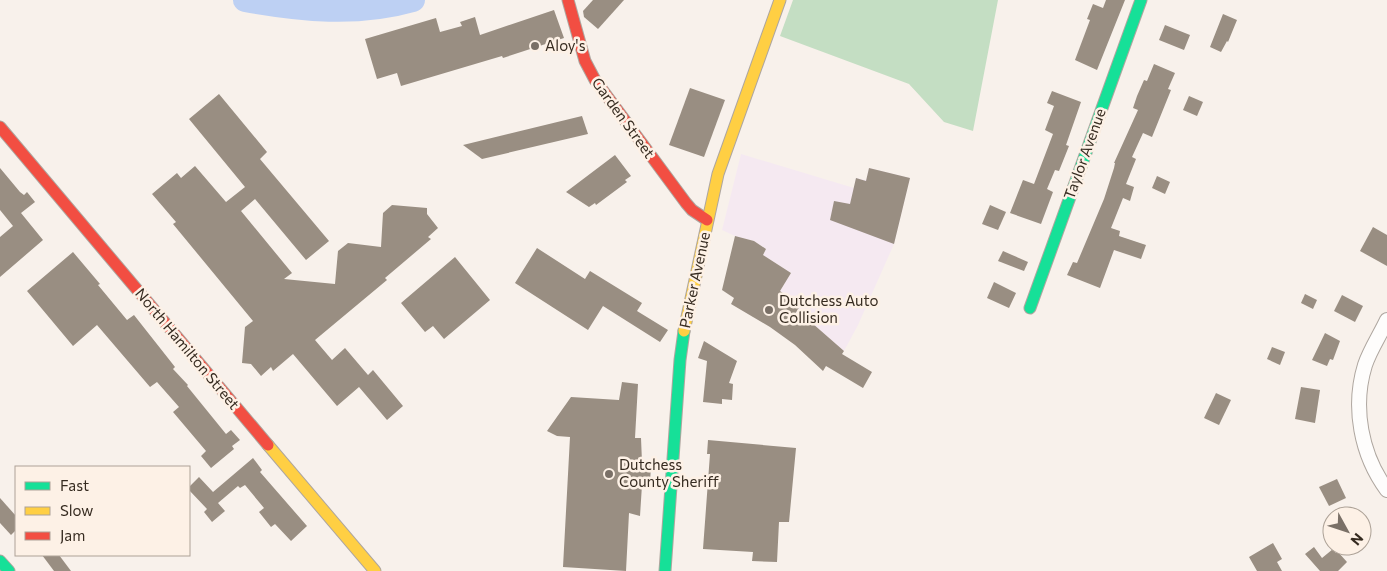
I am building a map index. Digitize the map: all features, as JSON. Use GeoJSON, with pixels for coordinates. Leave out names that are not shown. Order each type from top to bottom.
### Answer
{"type":"FeatureCollection","features":[{"type":"Feature","properties":{"kind":"street","name":"Garden Street"},"geometry":{"type":"LineString","coordinates":[[568,0],[585,61],[595,80],[686,204],[699,216],[707,220]]}},
{"type":"Feature","properties":{"kind":"street","name":"Parker Avenue"},"geometry":{"type":"LineString","coordinates":[[665,571],[682,344],[714,188],[727,146],[780,0]]}},
{"type":"Feature","properties":{"kind":"street","name":"Taylor Avenue"},"geometry":{"type":"LineString","coordinates":[[1030,308],[1141,0]]}},
{"type":"Feature","properties":{"kind":"street","name":"North Hamilton Street"},"geometry":{"type":"LineString","coordinates":[[0,127],[375,571]]}},
{"type":"Feature","properties":{"kind":"street"},"geometry":{"type":"LineString","coordinates":[[1387,320],[1365,366],[1360,394],[1360,419],[1363,440],[1369,459],[1387,490]]}},
{"type":"Feature","properties":{"kind":"street"},"geometry":{"type":"LineString","coordinates":[[0,561],[9,571]]}},
{"type":"Feature","properties":{"kind":"shaded area"},"geometry":{"type":"Polygon","coordinates":[[[741,154],[854,188],[856,178],[866,180],[869,168],[910,178],[894,244],[858,325],[844,351],[812,323],[795,314],[800,306],[780,291],[791,273],[763,255],[766,249],[754,241],[722,230],[741,154]]]}},
{"type":"Feature","properties":{"kind":"green space"},"geometry":{"type":"Polygon","coordinates":[[[793,0],[998,0],[973,131],[944,122],[909,84],[780,36],[793,0]]]}},
{"type":"Feature","properties":{"kind":"building"},"geometry":{"type":"Polygon","coordinates":[[[593,0],[624,0],[598,29],[584,17],[583,11],[593,0]]]}},
{"type":"Feature","properties":{"kind":"building"},"geometry":{"type":"Polygon","coordinates":[[[1106,0],[1125,0],[1097,70],[1075,60],[1090,20],[1087,19],[1093,4],[1103,8],[1106,0]]]}},
{"type":"Feature","properties":{"kind":"building"},"geometry":{"type":"Polygon","coordinates":[[[554,10],[564,38],[503,58],[502,56],[401,86],[397,73],[377,79],[365,39],[436,18],[440,32],[462,26],[460,22],[475,17],[480,35],[554,10]]]}},
{"type":"Feature","properties":{"kind":"building"},"geometry":{"type":"Polygon","coordinates":[[[1223,14],[1237,20],[1228,42],[1221,52],[1210,47],[1223,14]]]}},
{"type":"Feature","properties":{"kind":"building"},"geometry":{"type":"Polygon","coordinates":[[[1165,25],[1190,35],[1184,50],[1159,40],[1165,25]]]}},
{"type":"Feature","properties":{"kind":"building"},"geometry":{"type":"Polygon","coordinates":[[[1154,64],[1175,73],[1168,89],[1171,90],[1152,137],[1143,133],[1132,157],[1136,159],[1126,184],[1134,187],[1130,201],[1123,198],[1111,228],[1120,231],[1119,236],[1146,245],[1141,259],[1114,250],[1100,288],[1067,275],[1073,262],[1077,263],[1104,199],[1114,163],[1138,110],[1133,108],[1137,96],[1144,80],[1147,81],[1154,64]]]}},
{"type":"Feature","properties":{"kind":"building"},"geometry":{"type":"Polygon","coordinates":[[[690,88],[725,100],[704,157],[669,145],[690,88]]]}},
{"type":"Feature","properties":{"kind":"building"},"geometry":{"type":"Polygon","coordinates":[[[1052,91],[1081,102],[1066,145],[1069,146],[1059,171],[1055,170],[1047,189],[1053,192],[1041,224],[1010,213],[1023,180],[1034,184],[1053,134],[1045,130],[1054,106],[1047,103],[1052,91]]]}},
{"type":"Feature","properties":{"kind":"building"},"geometry":{"type":"Polygon","coordinates":[[[219,94],[267,152],[260,159],[329,241],[306,260],[255,199],[241,211],[292,273],[284,279],[335,284],[338,251],[348,243],[381,247],[383,213],[392,205],[427,208],[427,214],[438,228],[428,237],[431,239],[385,278],[387,280],[315,340],[332,360],[345,348],[368,375],[373,370],[403,406],[387,420],[359,387],[337,406],[293,354],[273,371],[271,367],[261,376],[251,364],[242,363],[245,327],[253,321],[173,224],[176,222],[152,194],[177,173],[181,178],[195,166],[226,202],[245,187],[189,119],[219,94]]]}},
{"type":"Feature","properties":{"kind":"building"},"geometry":{"type":"Polygon","coordinates":[[[1189,96],[1203,102],[1197,116],[1183,110],[1189,96]]]}},
{"type":"Feature","properties":{"kind":"building"},"geometry":{"type":"Polygon","coordinates":[[[582,116],[588,134],[482,159],[463,145],[582,116]]]}},
{"type":"Feature","properties":{"kind":"building"},"geometry":{"type":"Polygon","coordinates":[[[615,155],[631,176],[625,180],[627,182],[596,205],[595,203],[589,207],[566,192],[615,155]]]}},
{"type":"Feature","properties":{"kind":"building"},"geometry":{"type":"Polygon","coordinates":[[[0,168],[20,192],[24,195],[27,192],[35,202],[21,213],[43,240],[0,277],[0,237],[13,226],[0,210],[0,168]]]}},
{"type":"Feature","properties":{"kind":"building"},"geometry":{"type":"Polygon","coordinates":[[[869,168],[910,178],[894,244],[830,220],[834,201],[850,204],[856,178],[866,181],[869,168]]]}},
{"type":"Feature","properties":{"kind":"building"},"geometry":{"type":"Polygon","coordinates":[[[1157,176],[1170,182],[1165,194],[1152,188],[1157,176]]]}},
{"type":"Feature","properties":{"kind":"building"},"geometry":{"type":"Polygon","coordinates":[[[990,205],[1006,212],[998,230],[982,224],[990,205]]]}},
{"type":"Feature","properties":{"kind":"building"},"geometry":{"type":"Polygon","coordinates":[[[1373,227],[1387,235],[1387,266],[1360,251],[1373,227]]]}},
{"type":"Feature","properties":{"kind":"building","name":"Dutchess Auto Collision"},"geometry":{"type":"Polygon","coordinates":[[[735,236],[754,241],[766,249],[763,255],[791,273],[780,291],[800,306],[795,314],[812,323],[844,351],[842,354],[872,372],[863,388],[826,366],[823,371],[795,345],[770,327],[731,304],[734,298],[722,290],[735,236]]]}},
{"type":"Feature","properties":{"kind":"building"},"geometry":{"type":"Polygon","coordinates":[[[537,248],[585,279],[590,271],[642,303],[637,311],[668,330],[660,342],[603,306],[588,330],[515,283],[537,248]]]}},
{"type":"Feature","properties":{"kind":"building"},"geometry":{"type":"Polygon","coordinates":[[[1003,251],[1028,262],[1024,271],[998,261],[1003,251]]]}},
{"type":"Feature","properties":{"kind":"building"},"geometry":{"type":"Polygon","coordinates":[[[73,252],[127,320],[134,315],[175,367],[173,369],[188,385],[226,434],[231,430],[240,440],[232,446],[234,449],[211,468],[201,456],[206,451],[173,412],[179,407],[157,382],[150,387],[97,325],[73,346],[27,291],[73,252]]]}},
{"type":"Feature","properties":{"kind":"building"},"geometry":{"type":"Polygon","coordinates":[[[455,257],[490,300],[444,339],[433,326],[425,332],[401,303],[455,257]]]}},
{"type":"Feature","properties":{"kind":"building"},"geometry":{"type":"Polygon","coordinates":[[[994,282],[1016,293],[1009,308],[987,298],[994,282]]]}},
{"type":"Feature","properties":{"kind":"building"},"geometry":{"type":"Polygon","coordinates":[[[1305,294],[1317,300],[1313,309],[1301,303],[1305,294]]]}},
{"type":"Feature","properties":{"kind":"building"},"geometry":{"type":"Polygon","coordinates":[[[1342,295],[1363,306],[1355,322],[1334,311],[1342,295]]]}},
{"type":"Feature","properties":{"kind":"building"},"geometry":{"type":"Polygon","coordinates":[[[1325,333],[1340,341],[1333,360],[1330,359],[1327,366],[1312,360],[1325,333]]]}},
{"type":"Feature","properties":{"kind":"building"},"geometry":{"type":"Polygon","coordinates":[[[704,341],[737,361],[729,383],[733,384],[732,400],[722,399],[722,404],[703,402],[707,361],[698,358],[704,341]]]}},
{"type":"Feature","properties":{"kind":"building"},"geometry":{"type":"Polygon","coordinates":[[[1272,347],[1285,352],[1280,365],[1267,359],[1272,347]]]}},
{"type":"Feature","properties":{"kind":"building","name":"Dutchess County Sheriff"},"geometry":{"type":"Polygon","coordinates":[[[622,382],[638,384],[635,438],[641,438],[642,462],[651,464],[650,484],[642,485],[640,516],[629,513],[626,571],[563,567],[570,437],[557,436],[547,431],[571,397],[619,400],[622,382]]]}},
{"type":"Feature","properties":{"kind":"building"},"geometry":{"type":"Polygon","coordinates":[[[1301,387],[1320,390],[1315,423],[1295,419],[1301,387]]]}},
{"type":"Feature","properties":{"kind":"building"},"geometry":{"type":"Polygon","coordinates":[[[1216,393],[1231,400],[1219,425],[1204,418],[1216,393]]]}},
{"type":"Feature","properties":{"kind":"building"},"geometry":{"type":"Polygon","coordinates":[[[708,440],[796,448],[789,522],[779,522],[777,562],[752,561],[753,552],[703,549],[710,454],[707,454],[708,440]]]}},
{"type":"Feature","properties":{"kind":"building"},"geometry":{"type":"Polygon","coordinates":[[[253,458],[262,470],[260,472],[307,526],[291,541],[275,524],[271,527],[259,512],[264,508],[245,485],[240,488],[238,486],[218,503],[225,511],[212,522],[204,512],[207,509],[190,491],[190,486],[199,477],[213,492],[253,458]]]}},
{"type":"Feature","properties":{"kind":"building"},"geometry":{"type":"Polygon","coordinates":[[[1337,479],[1346,498],[1329,506],[1319,487],[1337,479]]]}},
{"type":"Feature","properties":{"kind":"building"},"geometry":{"type":"Polygon","coordinates":[[[0,498],[15,515],[15,531],[11,535],[0,523],[0,498]]]}},
{"type":"Feature","properties":{"kind":"building"},"geometry":{"type":"Polygon","coordinates":[[[1273,543],[1282,559],[1277,562],[1282,571],[1257,571],[1249,557],[1273,543]]]}},
{"type":"Feature","properties":{"kind":"building"},"geometry":{"type":"Polygon","coordinates":[[[1314,547],[1322,558],[1324,556],[1342,556],[1347,562],[1338,571],[1320,571],[1305,554],[1314,547]]]}},
{"type":"Feature","properties":{"kind":"building"},"geometry":{"type":"Polygon","coordinates":[[[43,556],[60,556],[71,571],[54,571],[43,556]]]}},
{"type":"Feature","properties":{"kind":"waterway"},"geometry":{"type":"LineString","coordinates":[[245,0],[329,10],[371,8],[413,0]]}},
{"type":"Feature","properties":{"kind":"traffic: fast"},"geometry":{"type":"LineString","coordinates":[[1030,308],[1141,0]]}},
{"type":"Feature","properties":{"kind":"traffic: fast"},"geometry":{"type":"LineString","coordinates":[[665,571],[680,360],[684,331]]}},
{"type":"Feature","properties":{"kind":"traffic: fast"},"geometry":{"type":"LineString","coordinates":[[0,561],[9,571]]}},
{"type":"Feature","properties":{"kind":"traffic: slow"},"geometry":{"type":"LineString","coordinates":[[684,331],[718,174],[780,0]]}},
{"type":"Feature","properties":{"kind":"traffic: slow"},"geometry":{"type":"LineString","coordinates":[[268,445],[375,571]]}},
{"type":"Feature","properties":{"kind":"traffic: jam"},"geometry":{"type":"LineString","coordinates":[[568,0],[585,61],[595,80],[686,203],[692,210],[707,220]]}},
{"type":"Feature","properties":{"kind":"traffic: jam"},"geometry":{"type":"LineString","coordinates":[[0,127],[268,445]]}},
{"type":"Feature","properties":{"kind":"place","name":"Aloy's"},"geometry":{"type":"Point","coordinates":[535,46]}},
{"type":"Feature","properties":{"kind":"place","name":"Dutchess Auto Collision"},"geometry":{"type":"Point","coordinates":[769,310]}},
{"type":"Feature","properties":{"kind":"place","name":"Dutchess County Sheriff"},"geometry":{"type":"Point","coordinates":[609,474]}}]}
